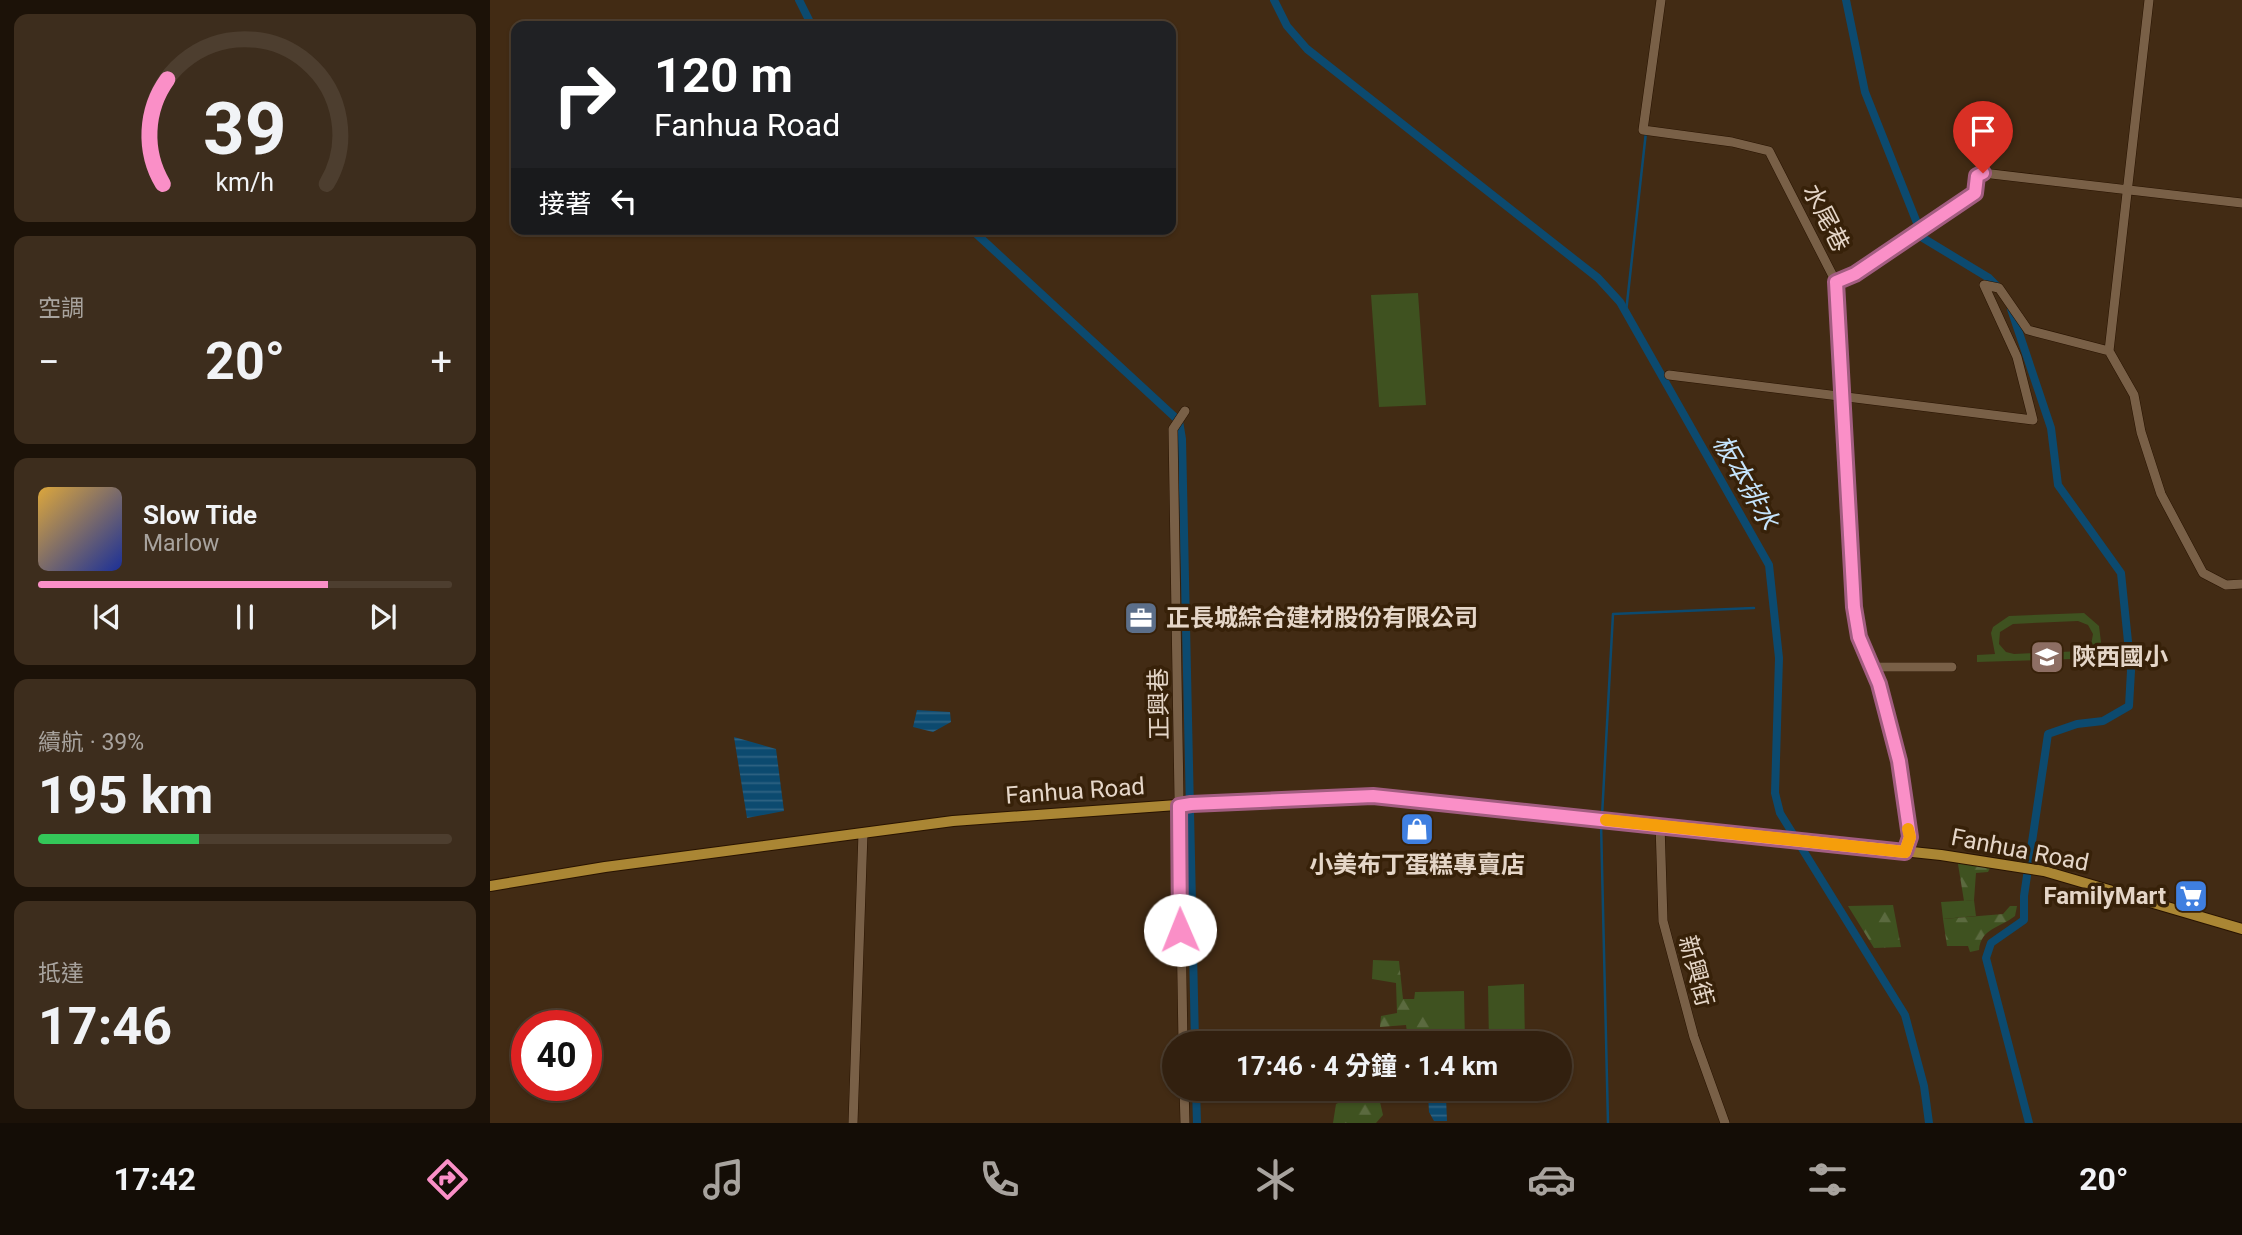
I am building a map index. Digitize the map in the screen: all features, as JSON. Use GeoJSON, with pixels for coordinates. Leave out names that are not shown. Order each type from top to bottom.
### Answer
{"type":"FeatureCollection","features":[{"type":"Feature","properties":{"kind":"main road","name":"Fanhua Road"},"geometry":{"type":"LineString","coordinates":[[490,886],[953,821],[1373,796],[1660,824],[2044,871],[2242,929]]}},
{"type":"Feature","properties":{"kind":"street","name":"水尾巷"},"geometry":{"type":"LineString","coordinates":[[1661,0],[1643,130],[1732,142],[1769,151],[1836,282],[1854,607],[1859,637],[1872,667],[1899,761],[1910,837],[1905,852]]}},
{"type":"Feature","properties":{"kind":"street"},"geometry":{"type":"LineString","coordinates":[[2148,0],[2109,351],[2134,395],[2141,432],[2161,494],[2203,573],[2226,586],[2242,584]]}},
{"type":"Feature","properties":{"kind":"street"},"geometry":{"type":"LineString","coordinates":[[1836,282],[1855,274],[1975,193],[1977,176],[1983,173],[2242,203]]}},
{"type":"Feature","properties":{"kind":"street"},"geometry":{"type":"LineString","coordinates":[[1669,375],[2033,419],[2017,357],[1984,285],[1999,288],[2028,330],[2109,351]]}},
{"type":"Feature","properties":{"kind":"street","name":"正興巷"},"geometry":{"type":"LineString","coordinates":[[1183,1031],[1173,429],[1185,411]]}},
{"type":"Feature","properties":{"kind":"street"},"geometry":{"type":"LineString","coordinates":[[1872,667],[1952,667]]}},
{"type":"Feature","properties":{"kind":"street","name":"新興街"},"geometry":{"type":"LineString","coordinates":[[1660,824],[1662,922],[1694,1037],[1725,1123]]}},
{"type":"Feature","properties":{"kind":"street"},"geometry":{"type":"LineString","coordinates":[[853,1123],[863,833]]}},
{"type":"Feature","properties":{"kind":"street"},"geometry":{"type":"LineString","coordinates":[[1184,1101],[1185,1123]]}},
{"type":"Feature","properties":{"kind":"green space"},"geometry":{"type":"Polygon","coordinates":[[[1418,293],[1426,405],[1379,407],[1371,295],[1418,293]]]}},
{"type":"Feature","properties":{"kind":"green space"},"geometry":{"type":"Polygon","coordinates":[[[2084,613],[2099,626],[2103,658],[1977,662],[1977,655],[1995,654],[1991,633],[1993,627],[2009,616],[2084,613]],[[2078,621],[2013,624],[2000,632],[1999,644],[2006,652],[2014,654],[2082,651],[2091,645],[2093,634],[2088,625],[2078,621]]]}},
{"type":"Feature","properties":{"kind":"green space"},"geometry":{"type":"Polygon","coordinates":[[[1957,858],[1992,864],[1988,872],[1976,873],[1974,900],[1964,901],[1957,858]]]}},
{"type":"Feature","properties":{"kind":"green space"},"geometry":{"type":"Polygon","coordinates":[[[1974,900],[1976,916],[1943,919],[1941,902],[1974,900]]]}},
{"type":"Feature","properties":{"kind":"green space"},"geometry":{"type":"Polygon","coordinates":[[[1893,905],[1901,947],[1874,948],[1848,906],[1893,905]]]}},
{"type":"Feature","properties":{"kind":"green space"},"geometry":{"type":"Polygon","coordinates":[[[2010,906],[2017,906],[2015,916],[1987,933],[1979,950],[1970,952],[1968,946],[1947,946],[1943,919],[2003,914],[2010,906]]]}},
{"type":"Feature","properties":{"kind":"green space"},"geometry":{"type":"Polygon","coordinates":[[[1373,960],[1399,961],[1403,999],[1429,999],[1431,1031],[1407,1031],[1406,1025],[1380,1027],[1381,1016],[1397,1013],[1396,983],[1372,979],[1373,960]]]}},
{"type":"Feature","properties":{"kind":"green space"},"geometry":{"type":"Polygon","coordinates":[[[1524,984],[1525,1031],[1489,1031],[1488,986],[1524,984]]]}},
{"type":"Feature","properties":{"kind":"green space"},"geometry":{"type":"Polygon","coordinates":[[[1464,991],[1465,1031],[1430,1031],[1414,1000],[1415,992],[1464,991]]]}},
{"type":"Feature","properties":{"kind":"green space"},"geometry":{"type":"Polygon","coordinates":[[[1342,1101],[1380,1102],[1383,1115],[1376,1123],[1333,1123],[1336,1104],[1342,1101]]]}},
{"type":"Feature","properties":{"kind":"water"},"geometry":{"type":"Polygon","coordinates":[[[917,710],[950,712],[951,722],[933,732],[913,727],[917,710]]]}},
{"type":"Feature","properties":{"kind":"water"},"geometry":{"type":"Polygon","coordinates":[[[734,737],[776,749],[784,811],[747,818],[734,737]]]}},
{"type":"Feature","properties":{"kind":"water"},"geometry":{"type":"Polygon","coordinates":[[[1428,1101],[1446,1101],[1447,1121],[1434,1121],[1429,1112],[1428,1101]]]}},
{"type":"Feature","properties":{"kind":"waterway"},"geometry":{"type":"LineString","coordinates":[[799,0],[810,21]]}},
{"type":"Feature","properties":{"kind":"waterway","name":"板本排水"},"geometry":{"type":"LineString","coordinates":[[1274,0],[1287,26],[1307,49],[1598,278],[1620,302],[1769,565],[1779,658],[1775,793],[1780,813],[1905,1015],[1924,1086],[1929,1123]]}},
{"type":"Feature","properties":{"kind":"waterway"},"geometry":{"type":"LineString","coordinates":[[1846,0],[1865,92],[1923,238],[1989,278],[2000,289]]}},
{"type":"Feature","properties":{"kind":"waterway"},"geometry":{"type":"LineString","coordinates":[[1626,312],[1646,132]]}},
{"type":"Feature","properties":{"kind":"waterway"},"geometry":{"type":"LineString","coordinates":[[978,235],[1179,421],[1182,439],[1195,1031]]}},
{"type":"Feature","properties":{"kind":"waterway"},"geometry":{"type":"LineString","coordinates":[[2011,309],[2051,428],[2058,485],[2121,573],[2131,671],[2129,706],[2103,721],[2077,724],[2048,734],[2024,896],[2024,920],[1991,943],[1986,958],[2029,1123]]}},
{"type":"Feature","properties":{"kind":"waterway"},"geometry":{"type":"LineString","coordinates":[[1602,816],[1613,614],[1754,608]]}},
{"type":"Feature","properties":{"kind":"waterway"},"geometry":{"type":"LineString","coordinates":[[1601,823],[1608,1123]]}},
{"type":"Feature","properties":{"kind":"waterway"},"geometry":{"type":"LineString","coordinates":[[1196,1101],[1197,1123]]}},
{"type":"Feature","properties":{"kind":"slow traffic"},"geometry":{"type":"LineString","coordinates":[[1606,820],[1905,852],[1910,837],[1908,829]]}},
{"type":"Feature","properties":{"kind":"place","name":"正長城綜合建材股份有限公司"},"geometry":{"type":"Point","coordinates":[1141,618]}},
{"type":"Feature","properties":{"kind":"place","name":"陝西國小"},"geometry":{"type":"Point","coordinates":[2047,657]}},
{"type":"Feature","properties":{"kind":"place","name":"小美布丁蛋糕專賣店"},"geometry":{"type":"Point","coordinates":[1417,829]}},
{"type":"Feature","properties":{"kind":"place","name":"FamilyMart"},"geometry":{"type":"Point","coordinates":[2191,896]}},
{"type":"Feature","properties":{"kind":"route"},"geometry":{"type":"LineString","coordinates":[[1180,930],[1179,806],[1191,804],[1319,796],[1373,796],[1660,824],[1787,841],[1905,852],[1910,837],[1899,761],[1879,684],[1859,637],[1854,607],[1851,508],[1836,282],[1855,274],[1975,193],[1977,176],[1983,173]]}}]}
